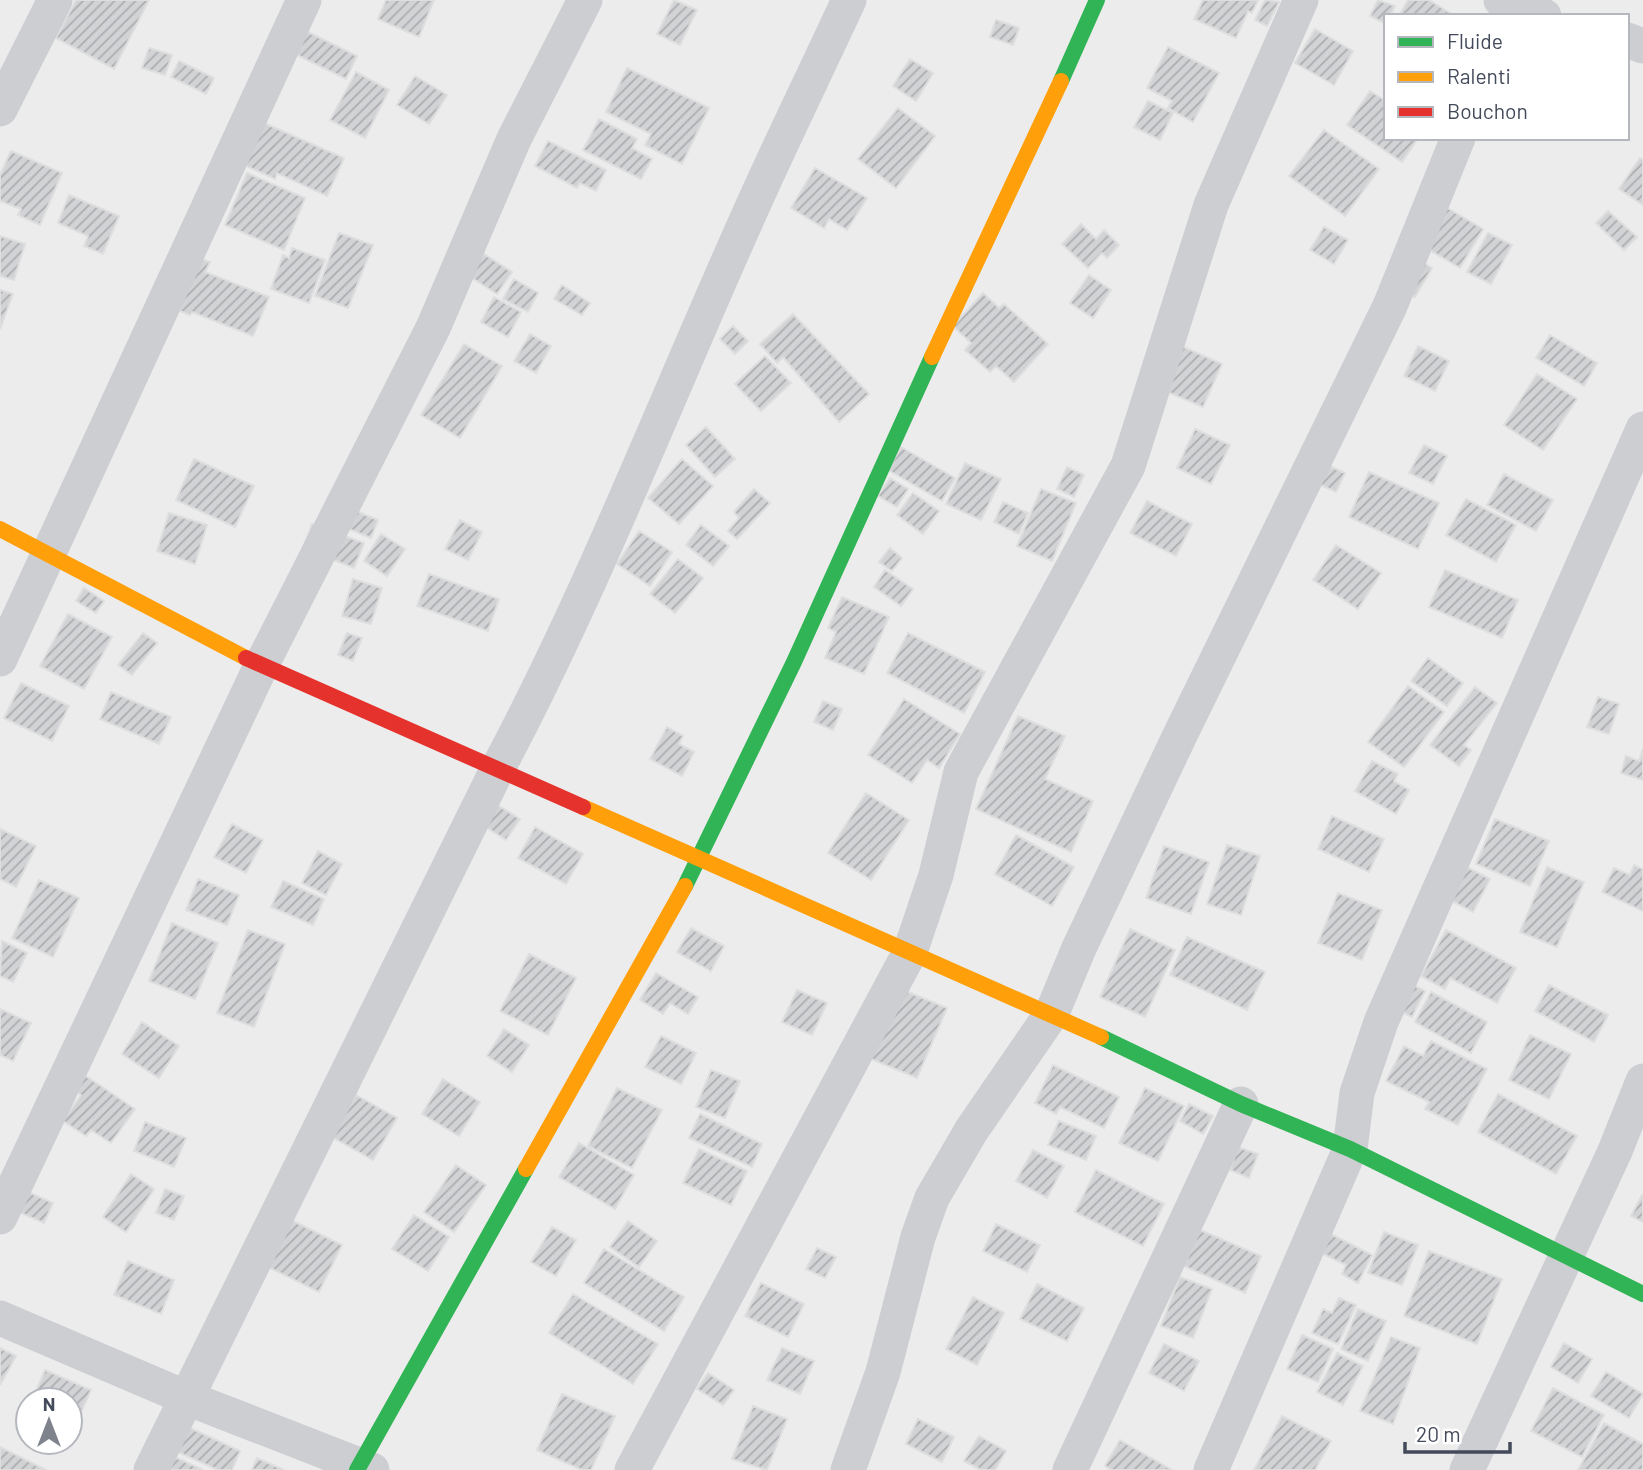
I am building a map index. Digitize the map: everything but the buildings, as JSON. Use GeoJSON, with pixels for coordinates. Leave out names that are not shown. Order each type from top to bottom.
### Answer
{"type":"FeatureCollection","features":[{"type":"Feature","properties":{"kind":"street"},"geometry":{"type":"LineString","coordinates":[[0,109],[55,0]]}},
{"type":"Feature","properties":{"kind":"street"},"geometry":{"type":"LineString","coordinates":[[0,659],[304,0]]}},
{"type":"Feature","properties":{"kind":"street"},"geometry":{"type":"LineString","coordinates":[[0,1217],[261,666],[433,328],[514,139],[585,0]]}},
{"type":"Feature","properties":{"kind":"street"},"geometry":{"type":"LineString","coordinates":[[151,1470],[497,770],[547,675],[755,201],[849,0]]}},
{"type":"Feature","properties":{"kind":"street"},"geometry":{"type":"LineString","coordinates":[[0,1318],[187,1398],[363,1468],[701,858],[794,662],[900,423],[989,241],[1097,0]]}},
{"type":"Feature","properties":{"kind":"street"},"geometry":{"type":"LineString","coordinates":[[632,1470],[910,952],[936,875],[961,772],[1129,466],[1211,205],[1301,0]]}},
{"type":"Feature","properties":{"kind":"street"},"geometry":{"type":"LineString","coordinates":[[848,1470],[883,1371],[918,1237],[932,1198],[971,1131],[1052,1013],[1157,784],[1390,306],[1457,140]]}},
{"type":"Feature","properties":{"kind":"street"},"geometry":{"type":"LineString","coordinates":[[1211,1470],[1350,1149],[1357,1093],[1385,1011],[1643,429]]}},
{"type":"Feature","properties":{"kind":"street"},"geometry":{"type":"LineString","coordinates":[[0,529],[49,552],[261,666],[1052,1013],[1241,1104],[1350,1149],[1643,1294]]}},
{"type":"Feature","properties":{"kind":"street"},"geometry":{"type":"LineString","coordinates":[[1466,1470],[1566,1258],[1643,1081]]}},
{"type":"Feature","properties":{"kind":"street"},"geometry":{"type":"LineString","coordinates":[[1070,1470],[1241,1104]]}},
{"type":"Feature","properties":{"kind":"traffic: fast"},"geometry":{"type":"LineString","coordinates":[[1061,81],[1097,0]]}},
{"type":"Feature","properties":{"kind":"traffic: fast"},"geometry":{"type":"LineString","coordinates":[[685,886],[794,662],[932,357]]}},
{"type":"Feature","properties":{"kind":"traffic: fast"},"geometry":{"type":"LineString","coordinates":[[1101,1037],[1241,1104],[1350,1149],[1643,1294]]}},
{"type":"Feature","properties":{"kind":"traffic: fast"},"geometry":{"type":"LineString","coordinates":[[357,1470],[526,1169]]}},
{"type":"Feature","properties":{"kind":"traffic: slow"},"geometry":{"type":"LineString","coordinates":[[932,357],[1061,81]]}},
{"type":"Feature","properties":{"kind":"traffic: slow"},"geometry":{"type":"LineString","coordinates":[[0,529],[246,658]]}},
{"type":"Feature","properties":{"kind":"traffic: slow"},"geometry":{"type":"LineString","coordinates":[[583,807],[1101,1037]]}},
{"type":"Feature","properties":{"kind":"traffic: slow"},"geometry":{"type":"LineString","coordinates":[[526,1169],[685,886]]}},
{"type":"Feature","properties":{"kind":"traffic: jam"},"geometry":{"type":"LineString","coordinates":[[246,658],[583,807]]}}]}
